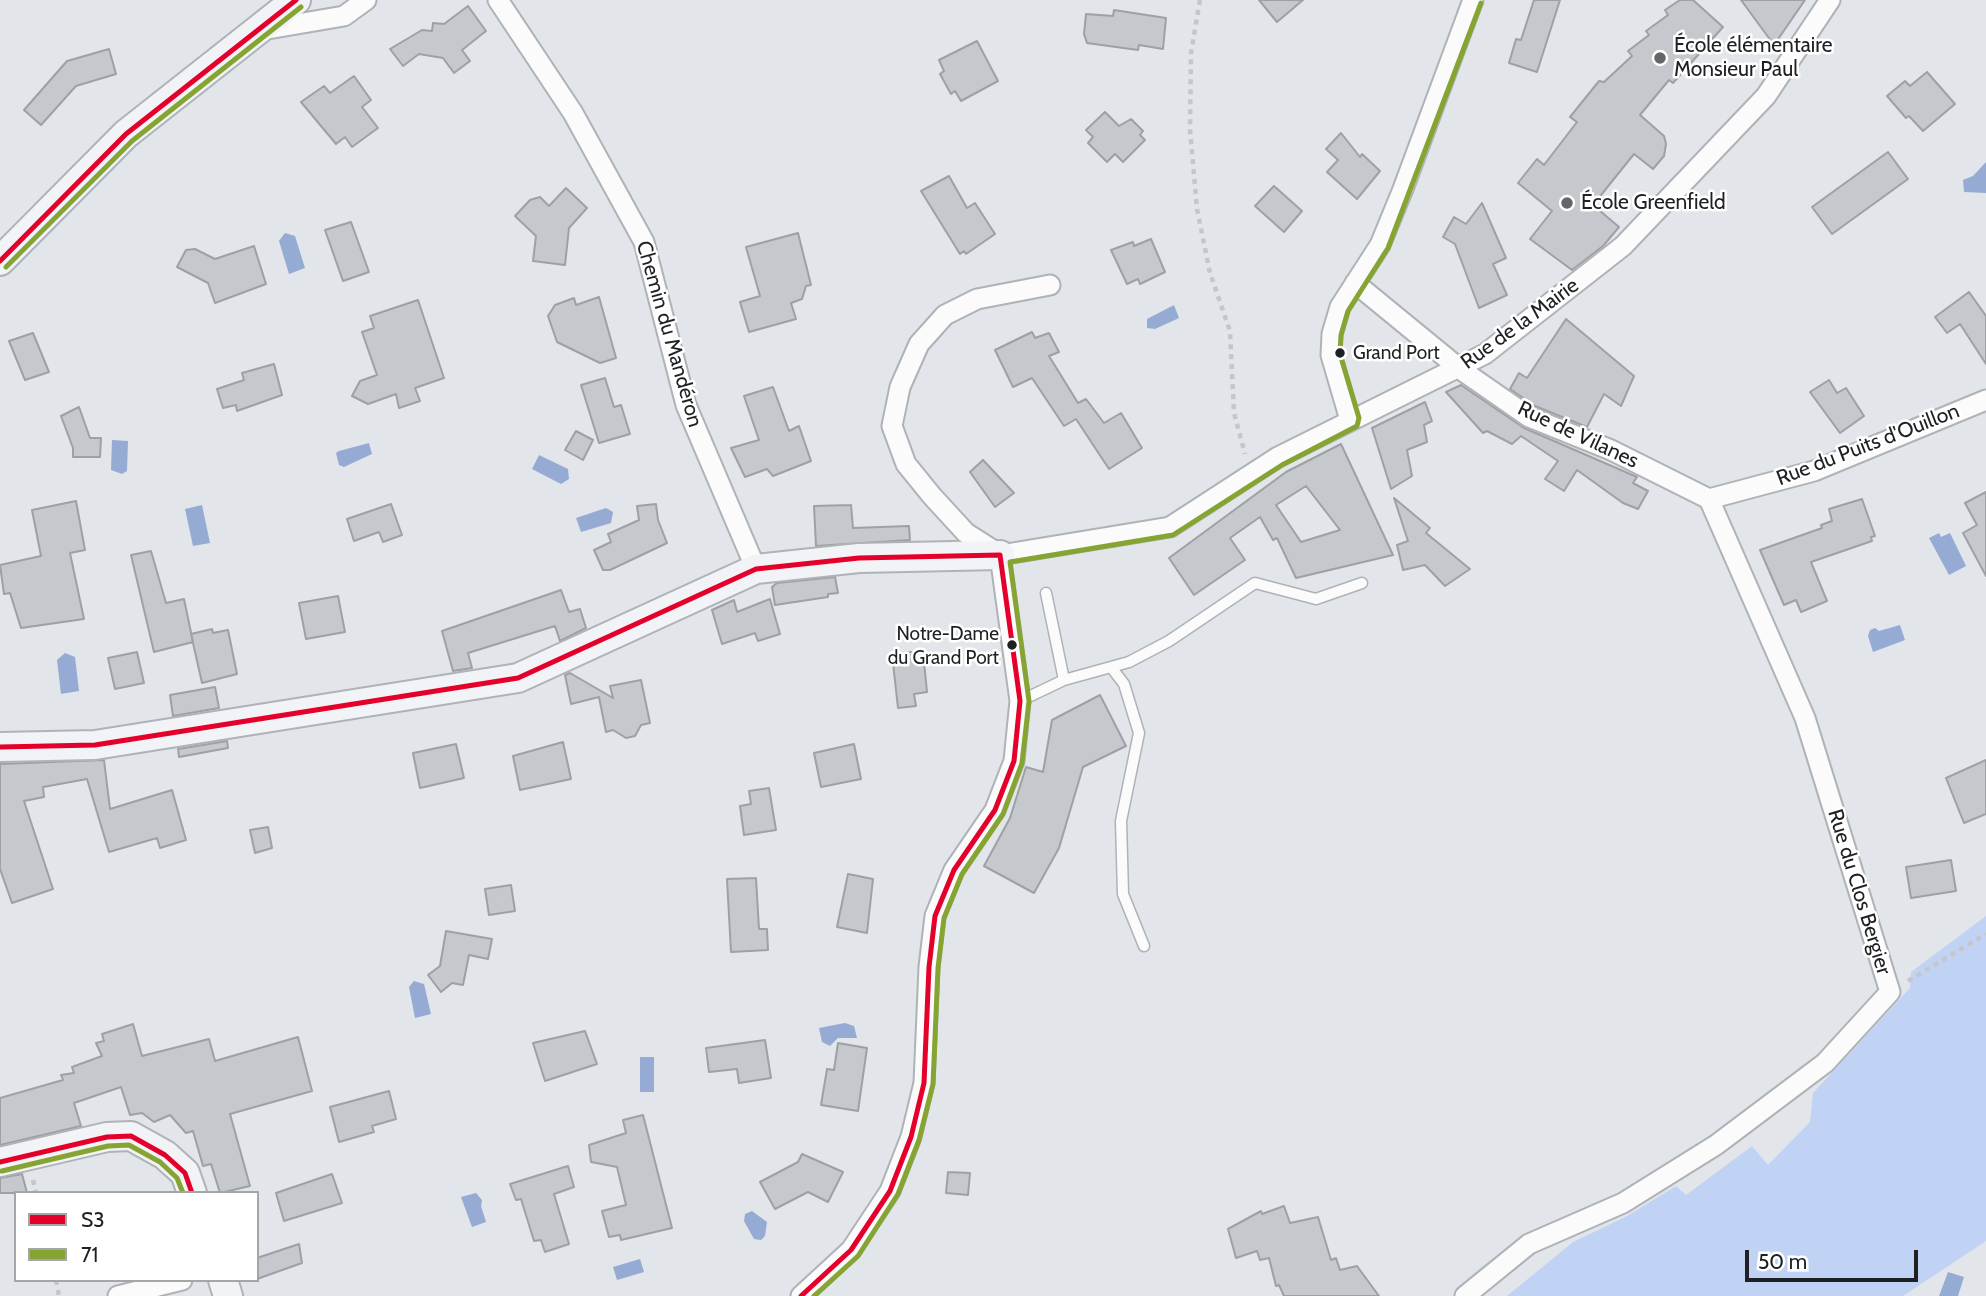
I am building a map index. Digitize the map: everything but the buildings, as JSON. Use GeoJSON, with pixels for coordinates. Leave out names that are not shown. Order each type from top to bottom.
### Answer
{"type":"FeatureCollection","features":[{"type":"Feature","properties":{"kind":"street"},"geometry":{"type":"LineString","coordinates":[[0,261],[126,134],[296,0]]}},
{"type":"Feature","properties":{"kind":"street"},"geometry":{"type":"LineString","coordinates":[[258,31],[344,16],[366,0]]}},
{"type":"Feature","properties":{"kind":"street","name":"Chemin du Mandéron"},"geometry":{"type":"LineString","coordinates":[[498,0],[573,113],[644,242],[686,405],[756,569]]}},
{"type":"Feature","properties":{"kind":"street"},"geometry":{"type":"LineString","coordinates":[[1350,420],[1331,355],[1332,334],[1340,307],[1380,244],[1473,0]]}},
{"type":"Feature","properties":{"kind":"street","name":"Rue de la Mairie"},"geometry":{"type":"LineString","coordinates":[[1000,555],[1171,527],[1278,457],[1460,369],[1485,354],[1623,246],[1766,96],[1830,0]]}},
{"type":"Feature","properties":{"kind":"street","name":"Rue de Vilanes"},"geometry":{"type":"LineString","coordinates":[[1355,283],[1460,369],[1528,416],[1611,450],[1709,499]]}},
{"type":"Feature","properties":{"kind":"street"},"geometry":{"type":"LineString","coordinates":[[801,1296],[851,1250],[890,1191],[911,1137],[924,1083],[934,916],[954,870],[995,810],[1014,761],[1020,701],[1000,555],[966,533],[906,464],[892,426],[900,387],[919,344],[945,315],[977,299],[1050,285]]}},
{"type":"Feature","properties":{"kind":"street","name":"Rue du Puits d'Ouillon"},"geometry":{"type":"LineString","coordinates":[[1709,499],[1814,471],[1986,400]]}},
{"type":"Feature","properties":{"kind":"street","name":"Rue du Clos Bergier"},"geometry":{"type":"LineString","coordinates":[[1465,1296],[1530,1244],[1623,1203],[1716,1145],[1825,1063],[1890,992],[1805,718],[1709,499]]}},
{"type":"Feature","properties":{"kind":"street"},"geometry":{"type":"LineString","coordinates":[[0,747],[94,745],[517,678],[756,569],[859,558],[1000,555]]}},
{"type":"Feature","properties":{"kind":"street"},"geometry":{"type":"LineString","coordinates":[[0,1162],[107,1137],[131,1136],[165,1155],[185,1173],[191,1191]]}},
{"type":"Feature","properties":{"kind":"street"},"geometry":{"type":"LineString","coordinates":[[118,1296],[174,1282]]}},
{"type":"Feature","properties":{"kind":"lane"},"geometry":{"type":"LineString","coordinates":[[1020,701],[1064,680],[1111,667],[1170,641],[1255,583],[1316,599],[1362,583]]}},
{"type":"Feature","properties":{"kind":"lane"},"geometry":{"type":"LineString","coordinates":[[1046,593],[1064,680]]}},
{"type":"Feature","properties":{"kind":"lane"},"geometry":{"type":"LineString","coordinates":[[1111,667],[1124,684],[1139,733],[1121,821],[1124,894],[1144,946]]}},
{"type":"Feature","properties":{"kind":"path"},"geometry":{"type":"LineString","coordinates":[[1200,0],[1191,53],[1190,130],[1197,209],[1210,273],[1230,331],[1234,413],[1251,475]]}},
{"type":"Feature","properties":{"kind":"path"},"geometry":{"type":"LineString","coordinates":[[1890,992],[1986,934]]}},
{"type":"Feature","properties":{"kind":"shaded area"},"geometry":{"type":"Polygon","coordinates":[[[1986,162],[1986,193],[1964,192],[1963,180],[1973,176],[1986,162]]]}},
{"type":"Feature","properties":{"kind":"shaded area"},"geometry":{"type":"Polygon","coordinates":[[[285,233],[295,236],[305,268],[289,274],[279,241],[285,233]]]}},
{"type":"Feature","properties":{"kind":"shaded area"},"geometry":{"type":"Polygon","coordinates":[[[1174,305],[1179,318],[1155,329],[1147,328],[1147,319],[1174,305]]]}},
{"type":"Feature","properties":{"kind":"shaded area"},"geometry":{"type":"Polygon","coordinates":[[[112,440],[128,441],[127,471],[122,474],[111,470],[112,440]]]}},
{"type":"Feature","properties":{"kind":"shaded area"},"geometry":{"type":"Polygon","coordinates":[[[369,443],[372,454],[344,467],[339,465],[336,453],[369,443]]]}},
{"type":"Feature","properties":{"kind":"shaded area"},"geometry":{"type":"Polygon","coordinates":[[[539,455],[568,469],[569,479],[561,484],[532,469],[539,455]]]}},
{"type":"Feature","properties":{"kind":"shaded area"},"geometry":{"type":"Polygon","coordinates":[[[202,505],[210,543],[193,546],[185,509],[202,505]]]}},
{"type":"Feature","properties":{"kind":"shaded area"},"geometry":{"type":"Polygon","coordinates":[[[606,508],[613,512],[611,523],[581,532],[576,518],[606,508]]]}},
{"type":"Feature","properties":{"kind":"shaded area"},"geometry":{"type":"Polygon","coordinates":[[[1939,533],[1941,537],[1950,533],[1966,566],[1949,575],[1929,538],[1939,533]]]}},
{"type":"Feature","properties":{"kind":"shaded area"},"geometry":{"type":"Polygon","coordinates":[[[1900,625],[1905,640],[1873,652],[1868,636],[1870,630],[1875,628],[1879,631],[1900,625]]]}},
{"type":"Feature","properties":{"kind":"shaded area"},"geometry":{"type":"Polygon","coordinates":[[[65,653],[75,657],[79,691],[61,694],[57,660],[65,653]]]}},
{"type":"Feature","properties":{"kind":"shaded area"},"geometry":{"type":"Polygon","coordinates":[[[1986,916],[1986,1241],[1903,1296],[1507,1296],[1573,1242],[1627,1216],[1676,1186],[1686,1195],[1752,1146],[1768,1165],[1810,1122],[1813,1093],[1910,988],[1911,972],[1986,916]]]}},
{"type":"Feature","properties":{"kind":"shaded area"},"geometry":{"type":"Polygon","coordinates":[[[414,981],[424,984],[431,1014],[415,1018],[409,987],[414,981]]]}},
{"type":"Feature","properties":{"kind":"shaded area"},"geometry":{"type":"Polygon","coordinates":[[[845,1023],[854,1026],[857,1038],[838,1038],[830,1046],[822,1042],[819,1028],[845,1023]]]}},
{"type":"Feature","properties":{"kind":"shaded area"},"geometry":{"type":"Polygon","coordinates":[[[640,1057],[654,1057],[654,1092],[640,1092],[640,1057]]]}},
{"type":"Feature","properties":{"kind":"shaded area"},"geometry":{"type":"Polygon","coordinates":[[[476,1193],[482,1200],[486,1222],[472,1227],[461,1197],[476,1193]]]}},
{"type":"Feature","properties":{"kind":"shaded area"},"geometry":{"type":"Polygon","coordinates":[[[752,1211],[767,1222],[765,1236],[761,1240],[754,1239],[744,1221],[745,1214],[752,1211]]]}},
{"type":"Feature","properties":{"kind":"shaded area"},"geometry":{"type":"Polygon","coordinates":[[[640,1259],[644,1272],[617,1280],[613,1267],[640,1259]]]}},
{"type":"Feature","properties":{"kind":"shaded area"},"geometry":{"type":"Polygon","coordinates":[[[1948,1272],[1964,1277],[1958,1296],[1939,1296],[1948,1272]]]}},
{"type":"Feature","properties":{"kind":"transit line","name":"S3"},"geometry":{"type":"LineString","coordinates":[[0,261],[126,134],[296,0]]}},
{"type":"Feature","properties":{"kind":"transit line","name":"71"},"geometry":{"type":"LineString","coordinates":[[814,1296],[858,1256],[898,1194],[919,1140],[933,1084],[938,968],[944,918],[962,874],[1003,814],[1022,763],[1029,701],[1010,562],[1173,535],[1282,465],[1357,426],[1359,418],[1340,354],[1341,335],[1348,311],[1388,248],[1481,3]]}},
{"type":"Feature","properties":{"kind":"transit line","name":"71"},"geometry":{"type":"LineString","coordinates":[[6,267],[132,141],[301,7]]}},
{"type":"Feature","properties":{"kind":"transit line","name":"S3"},"geometry":{"type":"LineString","coordinates":[[0,747],[95,745],[518,678],[756,569],[859,558],[1000,555],[1020,701],[1014,761],[995,810],[954,870],[935,916],[929,967],[924,1083],[911,1137],[890,1191],[851,1250],[801,1296]]}},
{"type":"Feature","properties":{"kind":"transit line","name":"S3"},"geometry":{"type":"LineString","coordinates":[[0,1162],[107,1137],[131,1136],[165,1155],[185,1173],[191,1191]]}},
{"type":"Feature","properties":{"kind":"transit line","name":"71"},"geometry":{"type":"LineString","coordinates":[[2,1171],[108,1146],[129,1145],[160,1162],[177,1178],[182,1191]]}},
{"type":"Feature","properties":{"kind":"place","name":"École élémentaire Monsieur Paul"},"geometry":{"type":"Point","coordinates":[1660,58]}},
{"type":"Feature","properties":{"kind":"place","name":"École Greenfield"},"geometry":{"type":"Point","coordinates":[1567,203]}},
{"type":"Feature","properties":{"kind":"place","name":"Grand Port"},"geometry":{"type":"Point","coordinates":[1340,353]}},
{"type":"Feature","properties":{"kind":"place","name":"Notre-Dame du Grand Port"},"geometry":{"type":"Point","coordinates":[1012,645]}}]}
